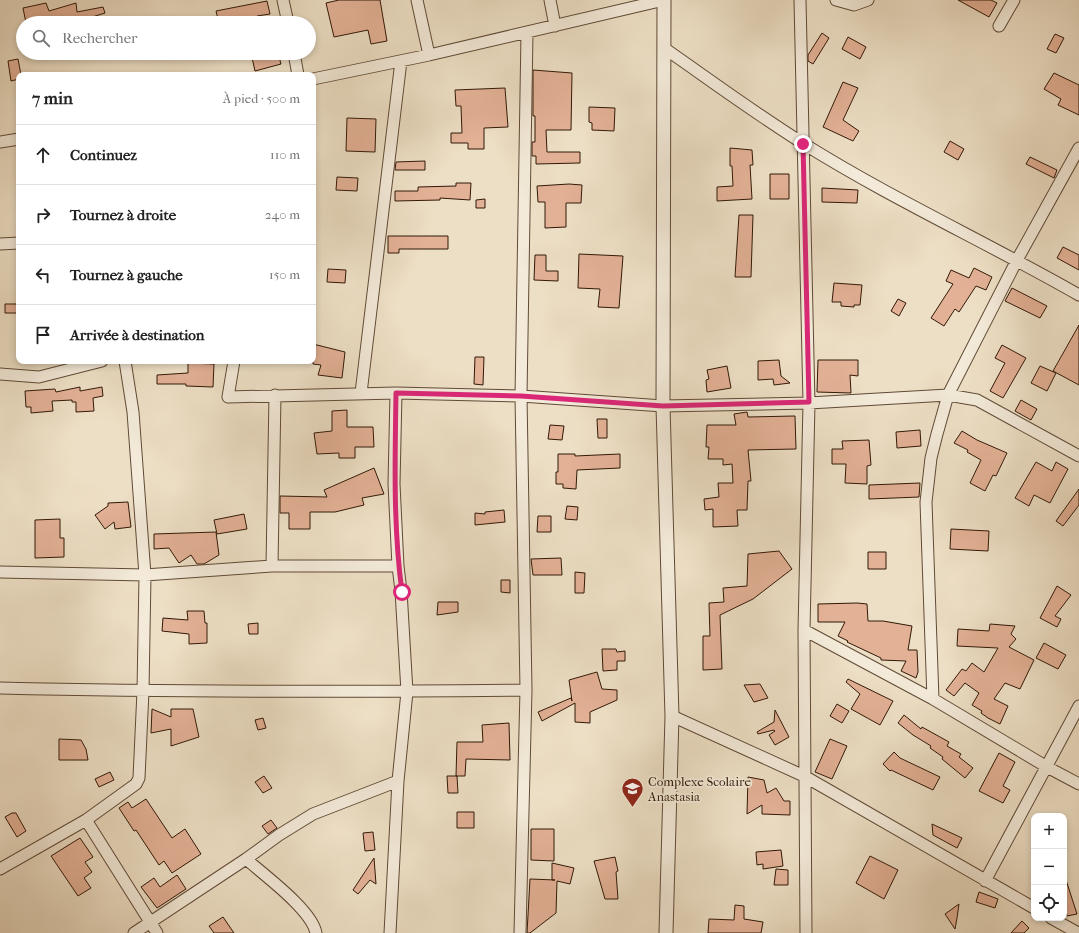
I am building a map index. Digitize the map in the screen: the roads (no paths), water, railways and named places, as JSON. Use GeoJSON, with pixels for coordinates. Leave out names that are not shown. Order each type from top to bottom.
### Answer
{"type":"FeatureCollection","features":[{"type":"Feature","properties":{"kind":"street"},"geometry":{"type":"LineString","coordinates":[[283,0],[286,16]]}},
{"type":"Feature","properties":{"kind":"street"},"geometry":{"type":"LineString","coordinates":[[416,0],[429,56]]}},
{"type":"Feature","properties":{"kind":"street"},"geometry":{"type":"LineString","coordinates":[[550,0],[555,26]]}},
{"type":"Feature","properties":{"kind":"street"},"geometry":{"type":"LineString","coordinates":[[316,78],[429,56],[664,0],[663,406],[672,716],[666,933]]}},
{"type":"Feature","properties":{"kind":"street"},"geometry":{"type":"LineString","coordinates":[[800,0],[809,402],[804,630],[806,933]]}},
{"type":"Feature","properties":{"kind":"street"},"geometry":{"type":"LineString","coordinates":[[836,0],[854,5],[868,0]]}},
{"type":"Feature","properties":{"kind":"street"},"geometry":{"type":"LineString","coordinates":[[999,26],[1014,0]]}},
{"type":"Feature","properties":{"kind":"street"},"geometry":{"type":"LineString","coordinates":[[520,933],[526,690],[521,396],[527,33]]}},
{"type":"Feature","properties":{"kind":"street"},"geometry":{"type":"LineString","coordinates":[[664,48],[803,144],[898,198],[1017,260],[1079,295]]}},
{"type":"Feature","properties":{"kind":"street"},"geometry":{"type":"LineString","coordinates":[[295,60],[297,72]]}},
{"type":"Feature","properties":{"kind":"street"},"geometry":{"type":"LineString","coordinates":[[361,393],[401,61]]}},
{"type":"Feature","properties":{"kind":"street"},"geometry":{"type":"LineString","coordinates":[[0,142],[16,139]]}},
{"type":"Feature","properties":{"kind":"street"},"geometry":{"type":"LineString","coordinates":[[933,699],[926,502],[931,458],[948,395],[1017,260],[1079,148]]}},
{"type":"Feature","properties":{"kind":"street"},"geometry":{"type":"LineString","coordinates":[[0,244],[16,243]]}},
{"type":"Feature","properties":{"kind":"street"},"geometry":{"type":"LineString","coordinates":[[0,374],[39,377],[90,364]]}},
{"type":"Feature","properties":{"kind":"street"},"geometry":{"type":"LineString","coordinates":[[0,869],[86,820],[136,784],[139,778],[143,691],[145,575],[133,412],[125,364]]}},
{"type":"Feature","properties":{"kind":"street"},"geometry":{"type":"LineString","coordinates":[[234,364],[228,397],[396,393],[521,396],[663,406],[809,402],[948,395],[977,400],[1079,456]]}},
{"type":"Feature","properties":{"kind":"street"},"geometry":{"type":"LineString","coordinates":[[390,933],[398,781],[406,692],[402,592],[398,566],[394,484],[396,393]]}},
{"type":"Feature","properties":{"kind":"street"},"geometry":{"type":"LineString","coordinates":[[272,566],[275,395]]}},
{"type":"Feature","properties":{"kind":"street"},"geometry":{"type":"LineString","coordinates":[[0,572],[145,575],[272,566],[398,566]]}},
{"type":"Feature","properties":{"kind":"street"},"geometry":{"type":"LineString","coordinates":[[804,630],[933,699],[1047,767],[1079,784]]}},
{"type":"Feature","properties":{"kind":"street"},"geometry":{"type":"LineString","coordinates":[[0,688],[143,691],[406,692],[526,690]]}},
{"type":"Feature","properties":{"kind":"street"},"geometry":{"type":"LineString","coordinates":[[985,881],[1079,706]]}},
{"type":"Feature","properties":{"kind":"street"},"geometry":{"type":"LineString","coordinates":[[672,716],[804,776],[1031,906]]}},
{"type":"Feature","properties":{"kind":"street"},"geometry":{"type":"LineString","coordinates":[[134,933],[246,859],[279,835],[313,814],[398,781]]}},
{"type":"Feature","properties":{"kind":"street"},"geometry":{"type":"LineString","coordinates":[[86,820],[157,933]]}},
{"type":"Feature","properties":{"kind":"street"},"geometry":{"type":"LineString","coordinates":[[246,859],[286,893],[312,923],[316,933]]}},
{"type":"Feature","properties":{"kind":"street"},"geometry":{"type":"LineString","coordinates":[[1056,921],[1078,933]]}},
{"type":"Feature","properties":{"kind":"place","name":"Complexe Scolaire Anastasia"},"geometry":{"type":"Point","coordinates":[632,808]}}]}
